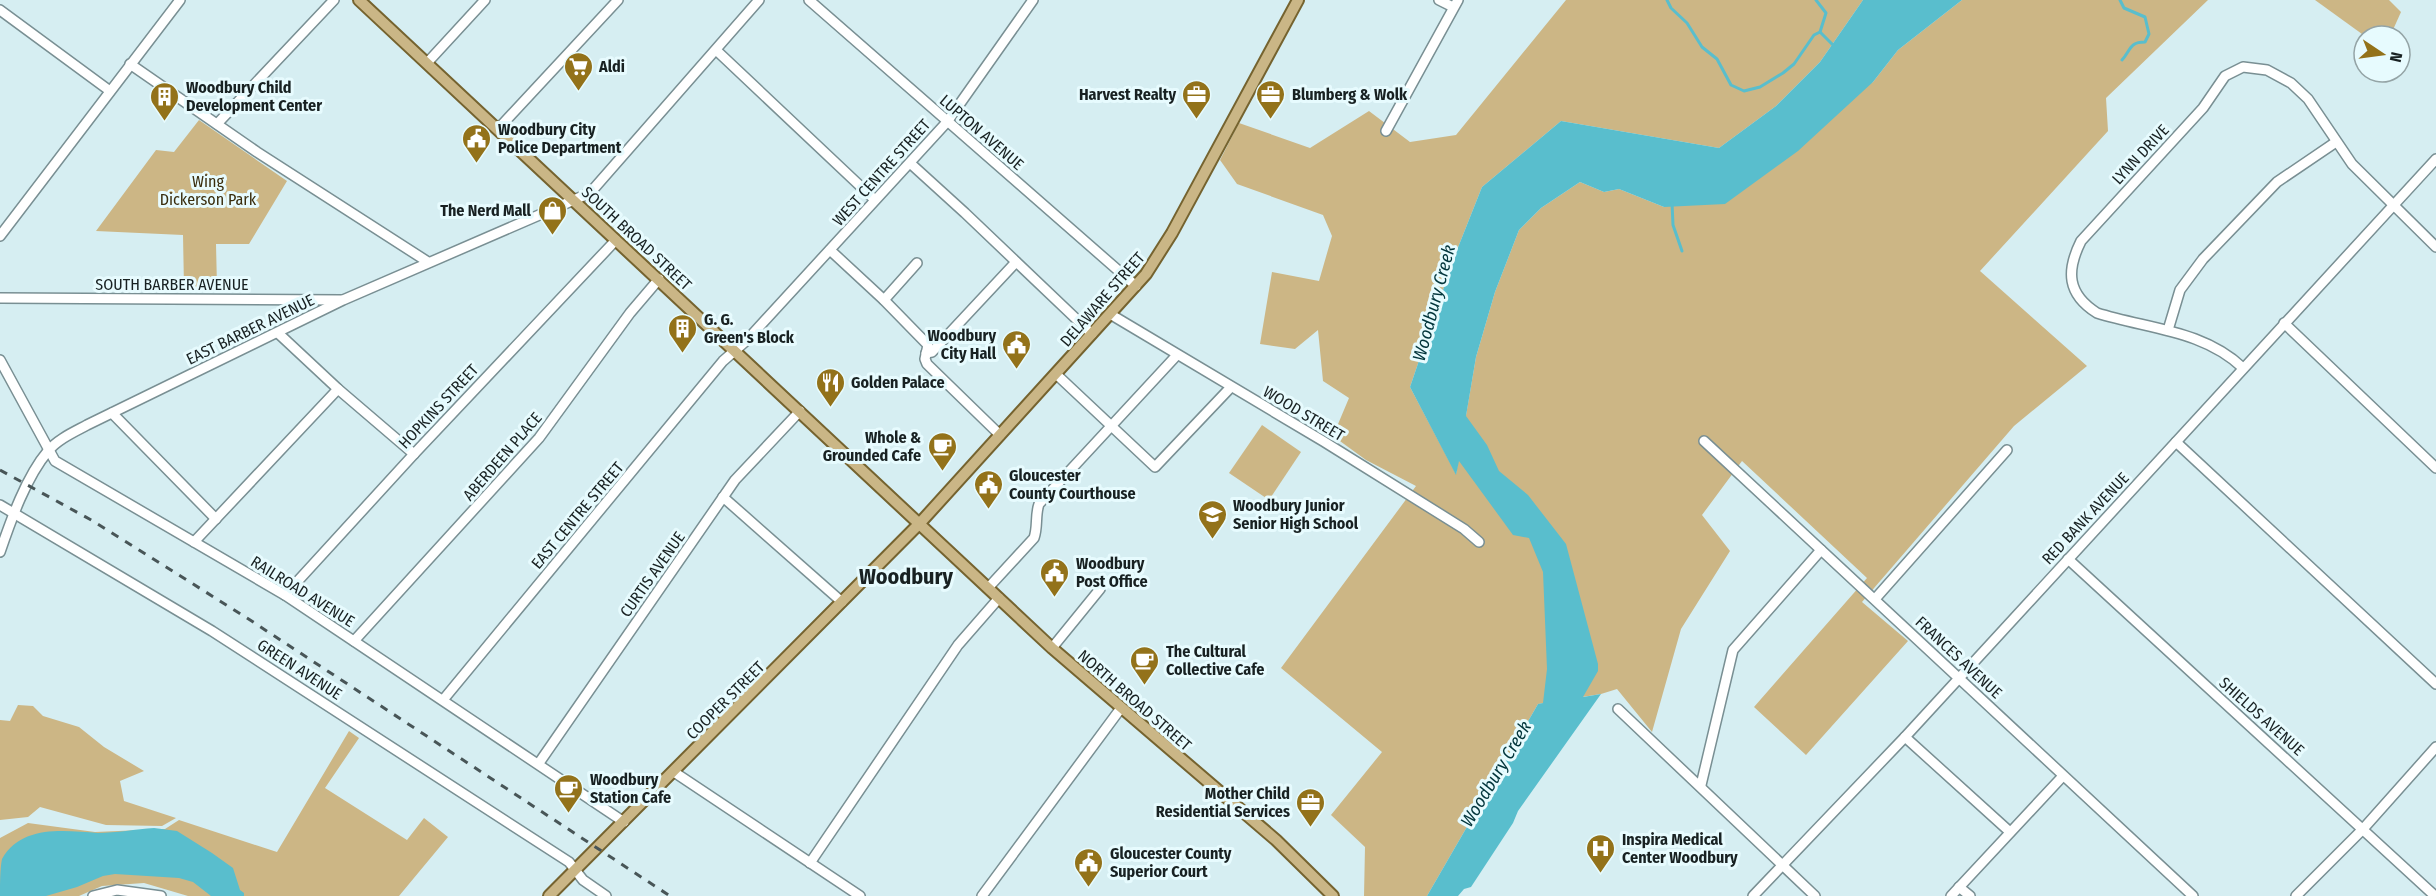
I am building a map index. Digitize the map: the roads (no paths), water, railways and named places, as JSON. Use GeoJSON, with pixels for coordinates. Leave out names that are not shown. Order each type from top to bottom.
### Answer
{"type":"FeatureCollection","features":[{"type":"Feature","properties":{"kind":"main road","name":"SOUTH BROAD STREET"},"geometry":{"type":"LineString","coordinates":[[359,0],[920,523]]}},
{"type":"Feature","properties":{"kind":"main road","name":"DELAWARE STREET"},"geometry":{"type":"LineString","coordinates":[[920,523],[1136,286],[1161,253],[1298,0]]}},
{"type":"Feature","properties":{"kind":"main road","name":"NORTH BROAD STREET"},"geometry":{"type":"LineString","coordinates":[[920,523],[1052,648],[1276,840],[1333,896]]}},
{"type":"Feature","properties":{"kind":"main road","name":"COOPER STREET"},"geometry":{"type":"LineString","coordinates":[[549,896],[920,523]]}},
{"type":"Feature","properties":{"kind":"street"},"geometry":{"type":"LineString","coordinates":[[0,4],[3,0]]}},
{"type":"Feature","properties":{"kind":"street"},"geometry":{"type":"LineString","coordinates":[[0,236],[180,0]]}},
{"type":"Feature","properties":{"kind":"street"},"geometry":{"type":"LineString","coordinates":[[217,124],[334,0]]}},
{"type":"Feature","properties":{"kind":"street"},"geometry":{"type":"LineString","coordinates":[[427,63],[485,0]]}},
{"type":"Feature","properties":{"kind":"street"},"geometry":{"type":"LineString","coordinates":[[498,129],[618,0]]}},
{"type":"Feature","properties":{"kind":"street","name":"EAST BARBER AVENUE"},"geometry":{"type":"LineString","coordinates":[[0,552],[14,512],[48,451],[62,439],[343,300],[590,193],[759,0]]}},
{"type":"Feature","properties":{"kind":"street","name":"LUPTON AVENUE"},"geometry":{"type":"LineString","coordinates":[[809,0],[1136,286]]}},
{"type":"Feature","properties":{"kind":"street"},"geometry":{"type":"LineString","coordinates":[[1386,131],[1456,4],[1439,0]]}},
{"type":"Feature","properties":{"kind":"street","name":"WEST CENTRE STREET"},"geometry":{"type":"LineString","coordinates":[[735,350],[947,122],[1028,2]]}},
{"type":"Feature","properties":{"kind":"street"},"geometry":{"type":"LineString","coordinates":[[0,10],[110,91]]}},
{"type":"Feature","properties":{"kind":"street"},"geometry":{"type":"LineString","coordinates":[[716,50],[875,200]]}},
{"type":"Feature","properties":{"kind":"street"},"geometry":{"type":"LineString","coordinates":[[130,64],[217,124],[428,262]]}},
{"type":"Feature","properties":{"kind":"street","name":"LYNN DRIVE"},"geometry":{"type":"LineString","coordinates":[[2243,368],[2228,354],[2211,344],[2168,330],[2122,321],[2097,313],[2076,294],[2071,278],[2073,257],[2081,241],[2203,108],[2225,76],[2243,67],[2267,70],[2290,83],[2308,99],[2352,164],[2436,247]]}},
{"type":"Feature","properties":{"kind":"street"},"geometry":{"type":"LineString","coordinates":[[2168,330],[2180,290],[2203,259],[2263,194],[2284,176],[2336,142]]}},
{"type":"Feature","properties":{"kind":"street","name":"RED BANK AVENUE"},"geometry":{"type":"LineString","coordinates":[[1754,896],[1905,737],[2436,159]]}},
{"type":"Feature","properties":{"kind":"street"},"geometry":{"type":"LineString","coordinates":[[910,164],[1092,334]]}},
{"type":"Feature","properties":{"kind":"street","name":"HOPKINS STREET"},"geometry":{"type":"LineString","coordinates":[[285,595],[414,454],[616,240]]}},
{"type":"Feature","properties":{"kind":"street"},"geometry":{"type":"LineString","coordinates":[[830,250],[928,345],[927,364],[1000,435]]}},
{"type":"Feature","properties":{"kind":"street"},"geometry":{"type":"LineString","coordinates":[[926,353],[932,351],[1016,262]]}},
{"type":"Feature","properties":{"kind":"street"},"geometry":{"type":"LineString","coordinates":[[884,300],[917,263]]}},
{"type":"Feature","properties":{"kind":"street","name":"ABERDEEN PLACE"},"geometry":{"type":"LineString","coordinates":[[354,641],[539,438],[630,313],[659,279]]}},
{"type":"Feature","properties":{"kind":"street","name":"SOUTH BARBER AVENUE"},"geometry":{"type":"LineString","coordinates":[[0,298],[343,300]]}},
{"type":"Feature","properties":{"kind":"street","name":"WOOD STREET"},"geometry":{"type":"LineString","coordinates":[[1110,314],[1464,529],[1479,542]]}},
{"type":"Feature","properties":{"kind":"street"},"geometry":{"type":"LineString","coordinates":[[2284,324],[2436,468]]}},
{"type":"Feature","properties":{"kind":"street"},"geometry":{"type":"LineString","coordinates":[[278,333],[338,389],[414,454]]}},
{"type":"Feature","properties":{"kind":"street","name":"EAST CENTRE STREET"},"geometry":{"type":"LineString","coordinates":[[443,700],[723,361],[735,350]]}},
{"type":"Feature","properties":{"kind":"street"},"geometry":{"type":"LineString","coordinates":[[988,588],[1034,538],[1036,511],[1039,504],[1178,355]]}},
{"type":"Feature","properties":{"kind":"street","name":"RAILROAD AVENUE"},"geometry":{"type":"LineString","coordinates":[[0,360],[55,460],[285,595],[624,822]]}},
{"type":"Feature","properties":{"kind":"street"},"geometry":{"type":"LineString","coordinates":[[1056,374],[1155,467],[1232,387]]}},
{"type":"Feature","properties":{"kind":"street"},"geometry":{"type":"LineString","coordinates":[[194,542],[338,389]]}},
{"type":"Feature","properties":{"kind":"street","name":"CURTIS AVENUE"},"geometry":{"type":"LineString","coordinates":[[539,763],[735,480],[800,411]]}},
{"type":"Feature","properties":{"kind":"street"},"geometry":{"type":"LineString","coordinates":[[111,413],[216,519]]}},
{"type":"Feature","properties":{"kind":"street","name":"FRANCES AVENUE"},"geometry":{"type":"LineString","coordinates":[[1704,441],[1959,676],[2062,777],[2193,896]]}},
{"type":"Feature","properties":{"kind":"street"},"geometry":{"type":"LineString","coordinates":[[2176,442],[2436,684]]}},
{"type":"Feature","properties":{"kind":"street"},"geometry":{"type":"LineString","coordinates":[[1875,599],[2007,450]]}},
{"type":"Feature","properties":{"kind":"street"},"geometry":{"type":"LineString","coordinates":[[723,497],[842,603]]}},
{"type":"Feature","properties":{"kind":"street","name":"GREEN AVENUE"},"geometry":{"type":"LineString","coordinates":[[0,505],[206,627],[297,685],[569,862],[583,880],[606,896]]}},
{"type":"Feature","properties":{"kind":"street"},"geometry":{"type":"LineString","coordinates":[[1701,785],[1733,650],[1821,550]]}},
{"type":"Feature","properties":{"kind":"street","name":"SHIELDS AVENUE"},"geometry":{"type":"LineString","coordinates":[[2068,559],[2435,896]]}},
{"type":"Feature","properties":{"kind":"street"},"geometry":{"type":"LineString","coordinates":[[1052,648],[1100,589]]}},
{"type":"Feature","properties":{"kind":"street"},"geometry":{"type":"LineString","coordinates":[[810,863],[962,639],[999,598]]}},
{"type":"Feature","properties":{"kind":"street"},"geometry":{"type":"LineString","coordinates":[[982,896],[1121,708]]}},
{"type":"Feature","properties":{"kind":"street"},"geometry":{"type":"LineString","coordinates":[[1618,709],[1701,785],[1815,896]]}},
{"type":"Feature","properties":{"kind":"street"},"geometry":{"type":"LineString","coordinates":[[1905,737],[2010,832]]}},
{"type":"Feature","properties":{"kind":"street"},"geometry":{"type":"LineString","coordinates":[[2296,896],[2363,829],[2436,747]]}},
{"type":"Feature","properties":{"kind":"street"},"geometry":{"type":"LineString","coordinates":[[674,772],[860,896]]}},
{"type":"Feature","properties":{"kind":"street"},"geometry":{"type":"LineString","coordinates":[[1951,896],[2062,777]]}},
{"type":"Feature","properties":{"kind":"street"},"geometry":{"type":"LineString","coordinates":[[1959,887],[1970,896]]}},
{"type":"Feature","properties":{"kind":"street"},"geometry":{"type":"LineString","coordinates":[[93,896],[117,890],[161,896]]}},
{"type":"Feature","properties":{"kind":"water"},"geometry":{"type":"Polygon","coordinates":[[[1863,0],[1962,0],[1898,50],[1873,82],[1798,151],[1725,204],[1664,207],[1619,189],[1604,192],[1580,182],[1541,208],[1519,230],[1495,292],[1476,357],[1466,416],[1487,445],[1499,471],[1528,495],[1566,544],[1598,664],[1598,671],[1583,697],[1601,694],[1518,811],[1513,823],[1471,887],[1464,889],[1458,896],[1427,896],[1538,704],[1543,703],[1547,669],[1543,572],[1529,538],[1513,535],[1459,461],[1456,475],[1410,387],[1455,255],[1482,187],[1561,121],[1719,148],[1776,106],[1820,62],[1863,0]]]}},
{"type":"Feature","properties":{"kind":"water"},"geometry":{"type":"Polygon","coordinates":[[[154,828],[177,831],[233,868],[244,896],[211,896],[193,882],[179,878],[115,874],[46,896],[0,896],[2,859],[21,840],[32,835],[58,831],[105,833],[154,828]]]}},
{"type":"Feature","properties":{"kind":"waterway"},"geometry":{"type":"LineString","coordinates":[[1667,0],[1671,8],[1687,23],[1702,47],[1717,59],[1731,85],[1744,91],[1760,87],[1783,73],[1794,64],[1814,35],[1820,32],[1826,13],[1816,0]]}},
{"type":"Feature","properties":{"kind":"waterway"},"geometry":{"type":"LineString","coordinates":[[2120,0],[2124,8],[2145,17],[2149,34],[2145,42],[2133,45],[2122,60]]}},
{"type":"Feature","properties":{"kind":"waterway"},"geometry":{"type":"LineString","coordinates":[[1820,32],[1834,46]]}},
{"type":"Feature","properties":{"kind":"waterway"},"geometry":{"type":"LineString","coordinates":[[1672,203],[1673,225],[1682,251]]}},
{"type":"Feature","properties":{"kind":"railway"},"geometry":{"type":"LineString","coordinates":[[0,470],[93,521],[247,618],[670,896]]}},
{"type":"Feature","properties":{"kind":"place","name":"Aldi"},"geometry":{"type":"Point","coordinates":[578,92]}},
{"type":"Feature","properties":{"kind":"place","name":"Harvest Realty"},"geometry":{"type":"Point","coordinates":[1197,120]}},
{"type":"Feature","properties":{"kind":"place","name":"Blumberg & Wolk"},"geometry":{"type":"Point","coordinates":[1271,120]}},
{"type":"Feature","properties":{"kind":"place","name":"Woodbury Child Development Center"},"geometry":{"type":"Point","coordinates":[165,122]}},
{"type":"Feature","properties":{"kind":"place","name":"Woodbury City Police Department"},"geometry":{"type":"Point","coordinates":[477,164]}},
{"type":"Feature","properties":{"kind":"place","name":"The Nerd Mall"},"geometry":{"type":"Point","coordinates":[552,236]}},
{"type":"Feature","properties":{"kind":"place","name":"G. G. Green's Block"},"geometry":{"type":"Point","coordinates":[683,354]}},
{"type":"Feature","properties":{"kind":"place","name":"Woodbury City Hall"},"geometry":{"type":"Point","coordinates":[1017,370]}},
{"type":"Feature","properties":{"kind":"place","name":"Golden Palace"},"geometry":{"type":"Point","coordinates":[830,408]}},
{"type":"Feature","properties":{"kind":"place","name":"Whole & Grounded Cafe"},"geometry":{"type":"Point","coordinates":[942,472]}},
{"type":"Feature","properties":{"kind":"place","name":"Gloucester County Courthouse"},"geometry":{"type":"Point","coordinates":[988,510]}},
{"type":"Feature","properties":{"kind":"place","name":"Woodbury Junior Senior High School"},"geometry":{"type":"Point","coordinates":[1212,540]}},
{"type":"Feature","properties":{"kind":"place","name":"Woodbury Post Office"},"geometry":{"type":"Point","coordinates":[1055,598]}},
{"type":"Feature","properties":{"kind":"place","name":"The Cultural Collective Cafe"},"geometry":{"type":"Point","coordinates":[1145,686]}},
{"type":"Feature","properties":{"kind":"place","name":"Woodbury Station Cafe"},"geometry":{"type":"Point","coordinates":[569,814]}},
{"type":"Feature","properties":{"kind":"place","name":"Mother Child Residential Services"},"geometry":{"type":"Point","coordinates":[1311,828]}},
{"type":"Feature","properties":{"kind":"place","name":"Inspira Medical Center Woodbury"},"geometry":{"type":"Point","coordinates":[1601,874]}},
{"type":"Feature","properties":{"kind":"place","name":"Gloucester County Superior Court"},"geometry":{"type":"Point","coordinates":[1089,888]}},
{"type":"Feature","properties":{"kind":"district","name":"Woodbury"},"geometry":{"type":"Point","coordinates":[906,576]}},
{"type":"Feature","properties":{"kind":"park label","name":"Wing Dickerson Park"},"geometry":{"type":"Point","coordinates":[208,190]}},
{"type":"Feature","properties":{"kind":"water label","name":"Woodbury Creek"},"geometry":{"type":"Point","coordinates":[1434,303]}},
{"type":"Feature","properties":{"kind":"water label","name":"Woodbury Creek"},"geometry":{"type":"Point","coordinates":[1496,774]}}]}
